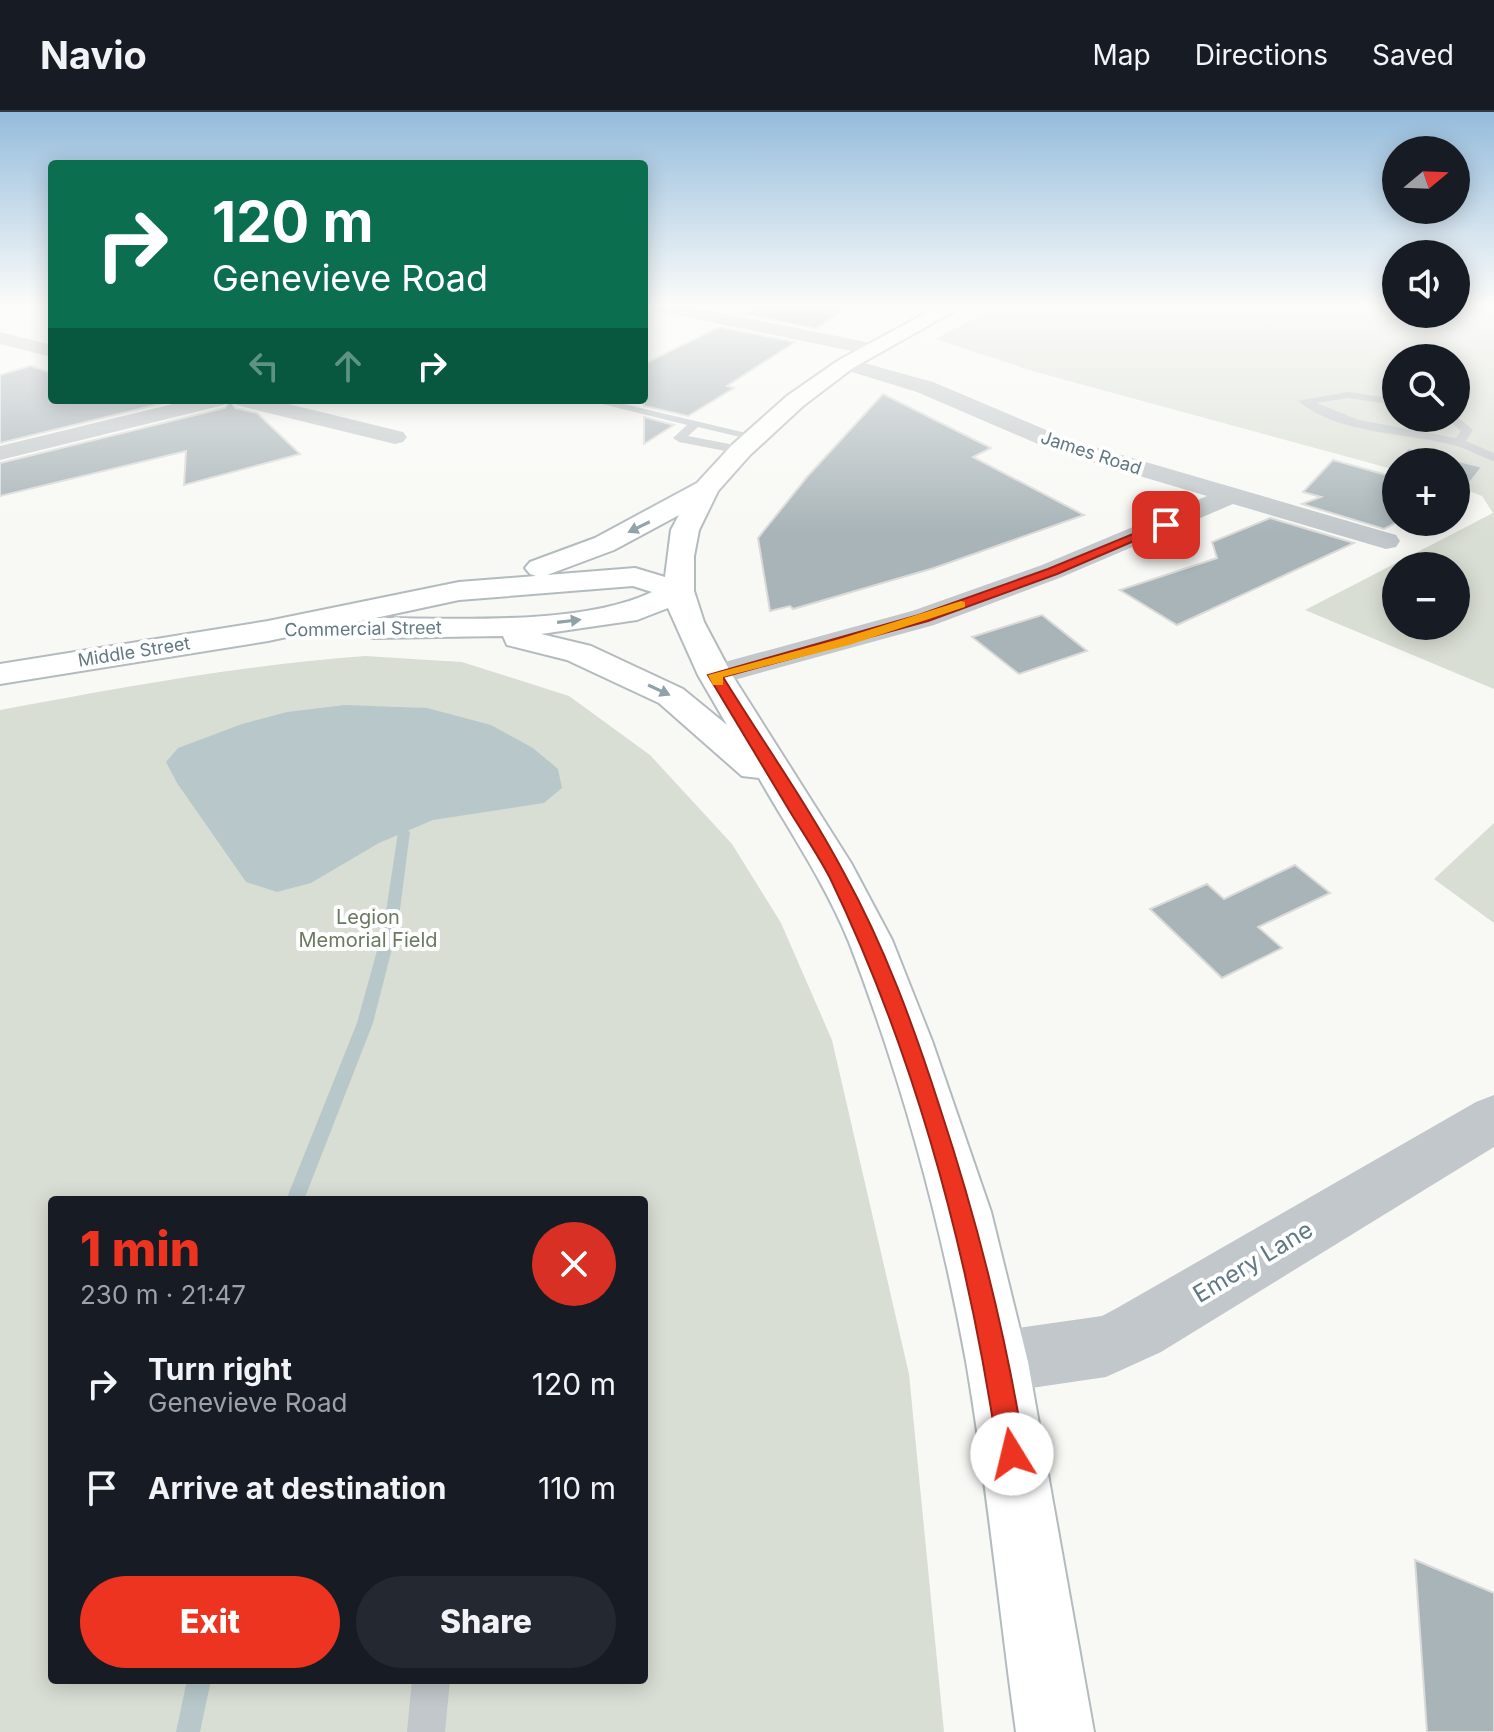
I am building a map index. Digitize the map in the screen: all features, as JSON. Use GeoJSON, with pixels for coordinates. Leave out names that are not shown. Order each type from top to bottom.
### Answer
{"type":"FeatureCollection","features":[{"type":"Feature","properties":{"kind":"main road"},"geometry":{"type":"LineString","coordinates":[[459,591],[564,561],[645,525],[706,488],[795,401],[822,382]]}},
{"type":"Feature","properties":{"kind":"main road"},"geometry":{"type":"LineString","coordinates":[[706,488],[685,530],[680,556],[679,591],[688,622],[715,675],[746,729],[793,799],[870,940],[908,1041],[963,1212],[997,1362],[1055,1732]]}},
{"type":"Feature","properties":{"kind":"main road","name":"Commercial Street"},"geometry":{"type":"LineString","coordinates":[[268,631],[459,591],[635,577],[679,591]]}},
{"type":"Feature","properties":{"kind":"main road","name":"Commercial Street"},"geometry":{"type":"LineString","coordinates":[[268,631],[550,624],[637,611],[679,591]]}},
{"type":"Feature","properties":{"kind":"main road"},"geometry":{"type":"LineString","coordinates":[[480,628],[579,653],[671,696],[793,799]]}},
{"type":"Feature","properties":{"kind":"main road","name":"Middle Street"},"geometry":{"type":"LineString","coordinates":[[0,674],[268,631]]}},
{"type":"Feature","properties":{"kind":"street","name":"James Road"},"geometry":{"type":"LineString","coordinates":[[906,382],[1061,445],[1386,541]]}},
{"type":"Feature","properties":{"kind":"street"},"geometry":{"type":"LineString","coordinates":[[0,453],[200,404]]}},
{"type":"Feature","properties":{"kind":"street"},"geometry":{"type":"LineString","coordinates":[[260,404],[395,437]]}},
{"type":"Feature","properties":{"kind":"street"},"geometry":{"type":"LineString","coordinates":[[715,675],[923,618],[1052,571],[1230,496]]}},
{"type":"Feature","properties":{"kind":"street","name":"Emery Lane"},"geometry":{"type":"LineString","coordinates":[[997,1362],[1106,1346],[1139,1330],[1494,1119]]}},
{"type":"Feature","properties":{"kind":"lane"},"geometry":{"type":"LineString","coordinates":[[1382,400],[1348,395],[1304,401],[1325,412],[1382,429]]}},
{"type":"Feature","properties":{"kind":"lane"},"geometry":{"type":"LineString","coordinates":[[608,404],[694,425],[749,444]]}},
{"type":"Feature","properties":{"kind":"lane"},"geometry":{"type":"LineString","coordinates":[[694,425],[679,438],[749,444]]}},
{"type":"Feature","properties":{"kind":"lane"},"geometry":{"type":"LineString","coordinates":[[1399,432],[1459,442],[1494,457]]}},
{"type":"Feature","properties":{"kind":"lane"},"geometry":{"type":"LineString","coordinates":[[1459,442],[1466,432]]}},
{"type":"Feature","properties":{"kind":"lane"},"geometry":{"type":"LineString","coordinates":[[426,1732],[431,1684]]}},
{"type":"Feature","properties":{"kind":"green space"},"geometry":{"type":"Polygon","coordinates":[[[1071,382],[1382,382],[1382,432],[1470,432],[1470,382],[1494,382],[1494,689],[1305,610],[1382,570],[1382,640],[1470,640],[1470,552],[1417,552],[1448,536],[1470,536],[1470,525],[1493,513],[1482,496],[1470,491],[1470,448],[1382,448],[1382,466],[1071,382]]]}},
{"type":"Feature","properties":{"kind":"green space","name":"Legion Memorial Field"},"geometry":{"type":"Polygon","coordinates":[[[365,656],[462,662],[569,696],[650,755],[732,844],[781,923],[832,1040],[909,1374],[944,1732],[0,1732],[0,710],[273,665],[365,656]]]}},
{"type":"Feature","properties":{"kind":"green space"},"geometry":{"type":"Polygon","coordinates":[[[1494,823],[1494,923],[1434,879],[1494,823]]]}},
{"type":"Feature","properties":{"kind":"shaded area"},"geometry":{"type":"Polygon","coordinates":[[[345,705],[427,708],[491,725],[533,748],[558,769],[562,788],[544,803],[433,820],[379,843],[311,883],[277,892],[246,882],[177,783],[166,762],[178,748],[242,724],[287,712],[345,705]]]}},
{"type":"Feature","properties":{"kind":"building"},"geometry":{"type":"Polygon","coordinates":[[[0,382],[48,382],[48,404],[160,404],[0,443],[0,382]]]}},
{"type":"Feature","properties":{"kind":"building"},"geometry":{"type":"Polygon","coordinates":[[[648,382],[734,382],[727,386],[734,388],[688,416],[644,406],[648,404],[648,382]]]}},
{"type":"Feature","properties":{"kind":"building"},"geometry":{"type":"Polygon","coordinates":[[[883,394],[991,448],[973,457],[1084,515],[934,568],[793,609],[790,606],[770,611],[758,538],[807,477],[883,394]]]}},
{"type":"Feature","properties":{"kind":"building"},"geometry":{"type":"Polygon","coordinates":[[[232,404],[235,408],[257,413],[300,454],[184,485],[186,451],[0,496],[0,463],[232,404]]]}},
{"type":"Feature","properties":{"kind":"building"},"geometry":{"type":"Polygon","coordinates":[[[644,417],[674,425],[644,444],[644,417]]]}},
{"type":"Feature","properties":{"kind":"building"},"geometry":{"type":"Polygon","coordinates":[[[1333,460],[1382,474],[1382,528],[1302,504],[1321,497],[1303,492],[1333,460]]]}},
{"type":"Feature","properties":{"kind":"building"},"geometry":{"type":"Polygon","coordinates":[[[1470,464],[1482,467],[1470,482],[1470,464]]]}},
{"type":"Feature","properties":{"kind":"building"},"geometry":{"type":"Polygon","coordinates":[[[1270,518],[1354,543],[1177,625],[1120,590],[1217,558],[1212,542],[1270,518]]]}},
{"type":"Feature","properties":{"kind":"building"},"geometry":{"type":"Polygon","coordinates":[[[1042,615],[1087,651],[1019,674],[972,637],[1042,615]]]}},
{"type":"Feature","properties":{"kind":"building"},"geometry":{"type":"Polygon","coordinates":[[[1295,865],[1330,893],[1258,927],[1282,948],[1222,978],[1150,909],[1207,884],[1224,899],[1295,865]]]}},
{"type":"Feature","properties":{"kind":"building"},"geometry":{"type":"Polygon","coordinates":[[[1415,1560],[1494,1593],[1494,1732],[1427,1732],[1415,1560]]]}},
{"type":"Feature","properties":{"kind":"waterway"},"geometry":{"type":"LineString","coordinates":[[297,1196],[365,1023],[391,925],[404,832]]}},
{"type":"Feature","properties":{"kind":"waterway"},"geometry":{"type":"LineString","coordinates":[[188,1732],[198,1684]]}},
{"type":"Feature","properties":{"kind":"slow traffic"},"geometry":{"type":"LineString","coordinates":[[718,682],[715,675],[845,642],[961,605]]}},
{"type":"Feature","properties":{"kind":"route"},"geometry":{"type":"LineString","coordinates":[[1012,1454],[997,1362],[963,1212],[908,1041],[870,940],[793,799],[746,729],[715,675],[845,642],[923,618],[1166,525]]}}]}
